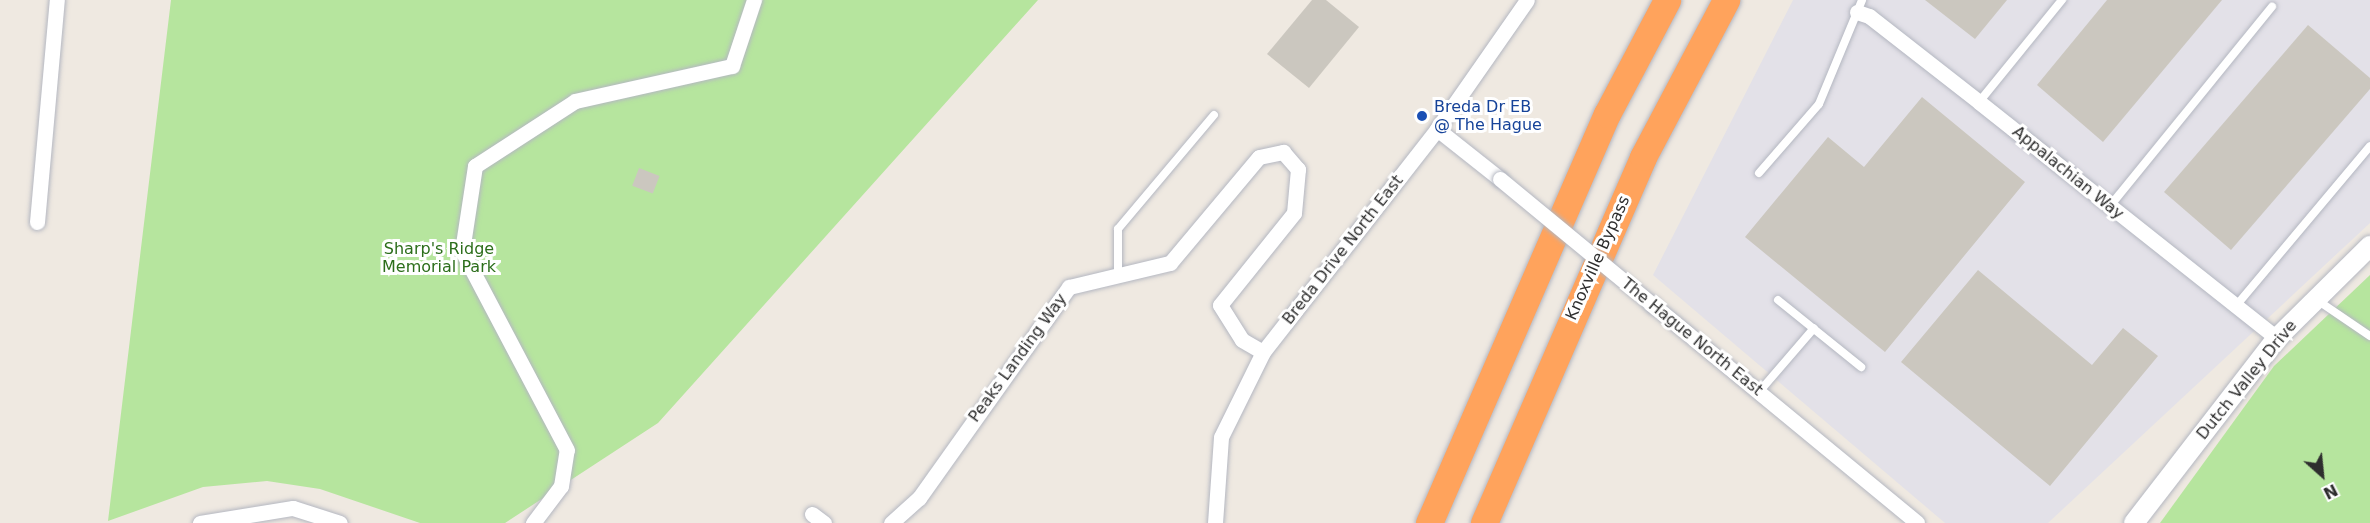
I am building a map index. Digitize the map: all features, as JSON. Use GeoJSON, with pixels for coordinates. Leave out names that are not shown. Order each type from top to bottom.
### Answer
{"type":"FeatureCollection","features":[{"type":"Feature","properties":{"kind":"highway"},"geometry":{"type":"LineString","coordinates":[[1429,523],[1607,114],[1667,0]]}},
{"type":"Feature","properties":{"kind":"highway","name":"Knoxville Bypass"},"geometry":{"type":"LineString","coordinates":[[1484,523],[1643,157],[1726,0]]}},
{"type":"Feature","properties":{"kind":"street"},"geometry":{"type":"LineString","coordinates":[[37,222],[57,0]]}},
{"type":"Feature","properties":{"kind":"street"},"geometry":{"type":"LineString","coordinates":[[533,523],[561,486],[567,450],[462,250],[475,166],[575,101],[732,66],[754,0]]}},
{"type":"Feature","properties":{"kind":"street","name":"Breda Drive North East"},"geometry":{"type":"LineString","coordinates":[[1215,523],[1221,437],[1263,352],[1437,129],[1527,0]]}},
{"type":"Feature","properties":{"kind":"street","name":"Appalachian Way"},"geometry":{"type":"LineString","coordinates":[[1859,6],[2235,307],[2277,338]]}},
{"type":"Feature","properties":{"kind":"street","name":"The Hague North East"},"geometry":{"type":"LineString","coordinates":[[1437,129],[1917,523]]}},
{"type":"Feature","properties":{"kind":"street","name":"Peaks Landing Way"},"geometry":{"type":"LineString","coordinates":[[891,523],[919,498],[1069,287],[1170,262],[1259,157],[1283,152],[1298,169],[1294,213],[1220,305],[1242,340],[1263,352]]}},
{"type":"Feature","properties":{"kind":"street","name":"Dutch Valley Drive"},"geometry":{"type":"LineString","coordinates":[[2134,523],[2277,338],[2370,246]]}},
{"type":"Feature","properties":{"kind":"street"},"geometry":{"type":"LineString","coordinates":[[200,523],[293,508],[340,523]]}},
{"type":"Feature","properties":{"kind":"lane"},"geometry":{"type":"LineString","coordinates":[[1979,102],[2062,0]]}},
{"type":"Feature","properties":{"kind":"lane"},"geometry":{"type":"LineString","coordinates":[[1759,173],[1819,104],[1859,6]]}},
{"type":"Feature","properties":{"kind":"lane"},"geometry":{"type":"LineString","coordinates":[[2110,207],[2272,7]]}},
{"type":"Feature","properties":{"kind":"lane"},"geometry":{"type":"LineString","coordinates":[[1118,274],[1118,229],[1215,115]]}},
{"type":"Feature","properties":{"kind":"lane"},"geometry":{"type":"LineString","coordinates":[[2235,307],[2370,146]]}},
{"type":"Feature","properties":{"kind":"lane"},"geometry":{"type":"LineString","coordinates":[[2315,298],[2367,334],[2370,325]]}},
{"type":"Feature","properties":{"kind":"lane"},"geometry":{"type":"LineString","coordinates":[[1778,300],[1862,367]]}},
{"type":"Feature","properties":{"kind":"lane"},"geometry":{"type":"LineString","coordinates":[[1759,392],[1814,328]]}},
{"type":"Feature","properties":{"kind":"shaded area"},"geometry":{"type":"Polygon","coordinates":[[[1793,0],[2370,0],[2370,223],[2048,523],[1945,523],[1653,275],[1793,0]]]}},
{"type":"Feature","properties":{"kind":"green space","name":"Sharp's Ridge Memorial Park"},"geometry":{"type":"Polygon","coordinates":[[[171,0],[1038,0],[658,423],[505,523],[420,523],[320,489],[267,481],[203,487],[108,521],[171,0]]]}},
{"type":"Feature","properties":{"kind":"green space"},"geometry":{"type":"Polygon","coordinates":[[[2370,275],[2370,523],[2160,523],[2274,366],[2370,275]]]}},
{"type":"Feature","properties":{"kind":"building"},"geometry":{"type":"Polygon","coordinates":[[[1312,0],[1326,0],[1359,27],[1309,88],[1267,54],[1312,0]]]}},
{"type":"Feature","properties":{"kind":"building"},"geometry":{"type":"Polygon","coordinates":[[[1925,0],[2007,0],[1975,39],[1925,0]]]}},
{"type":"Feature","properties":{"kind":"building"},"geometry":{"type":"Polygon","coordinates":[[[2107,0],[2222,0],[2103,142],[2037,85],[2107,0]]]}},
{"type":"Feature","properties":{"kind":"building"},"geometry":{"type":"Polygon","coordinates":[[[2308,25],[2370,78],[2370,89],[2231,250],[2164,192],[2308,25]]]}},
{"type":"Feature","properties":{"kind":"building"},"geometry":{"type":"Polygon","coordinates":[[[1922,97],[2025,182],[1885,352],[1745,237],[1828,137],[1864,167],[1922,97]]]}},
{"type":"Feature","properties":{"kind":"building"},"geometry":{"type":"Polygon","coordinates":[[[639,168],[660,176],[653,194],[632,186],[639,168]]]}},
{"type":"Feature","properties":{"kind":"building"},"geometry":{"type":"Polygon","coordinates":[[[1978,270],[2092,365],[2123,328],[2158,356],[2050,486],[1901,362],[1978,270]]]}},
{"type":"Feature","properties":{"kind":"place","name":"Breda Dr EB @ The Hague"},"geometry":{"type":"Point","coordinates":[1422,116]}}]}
